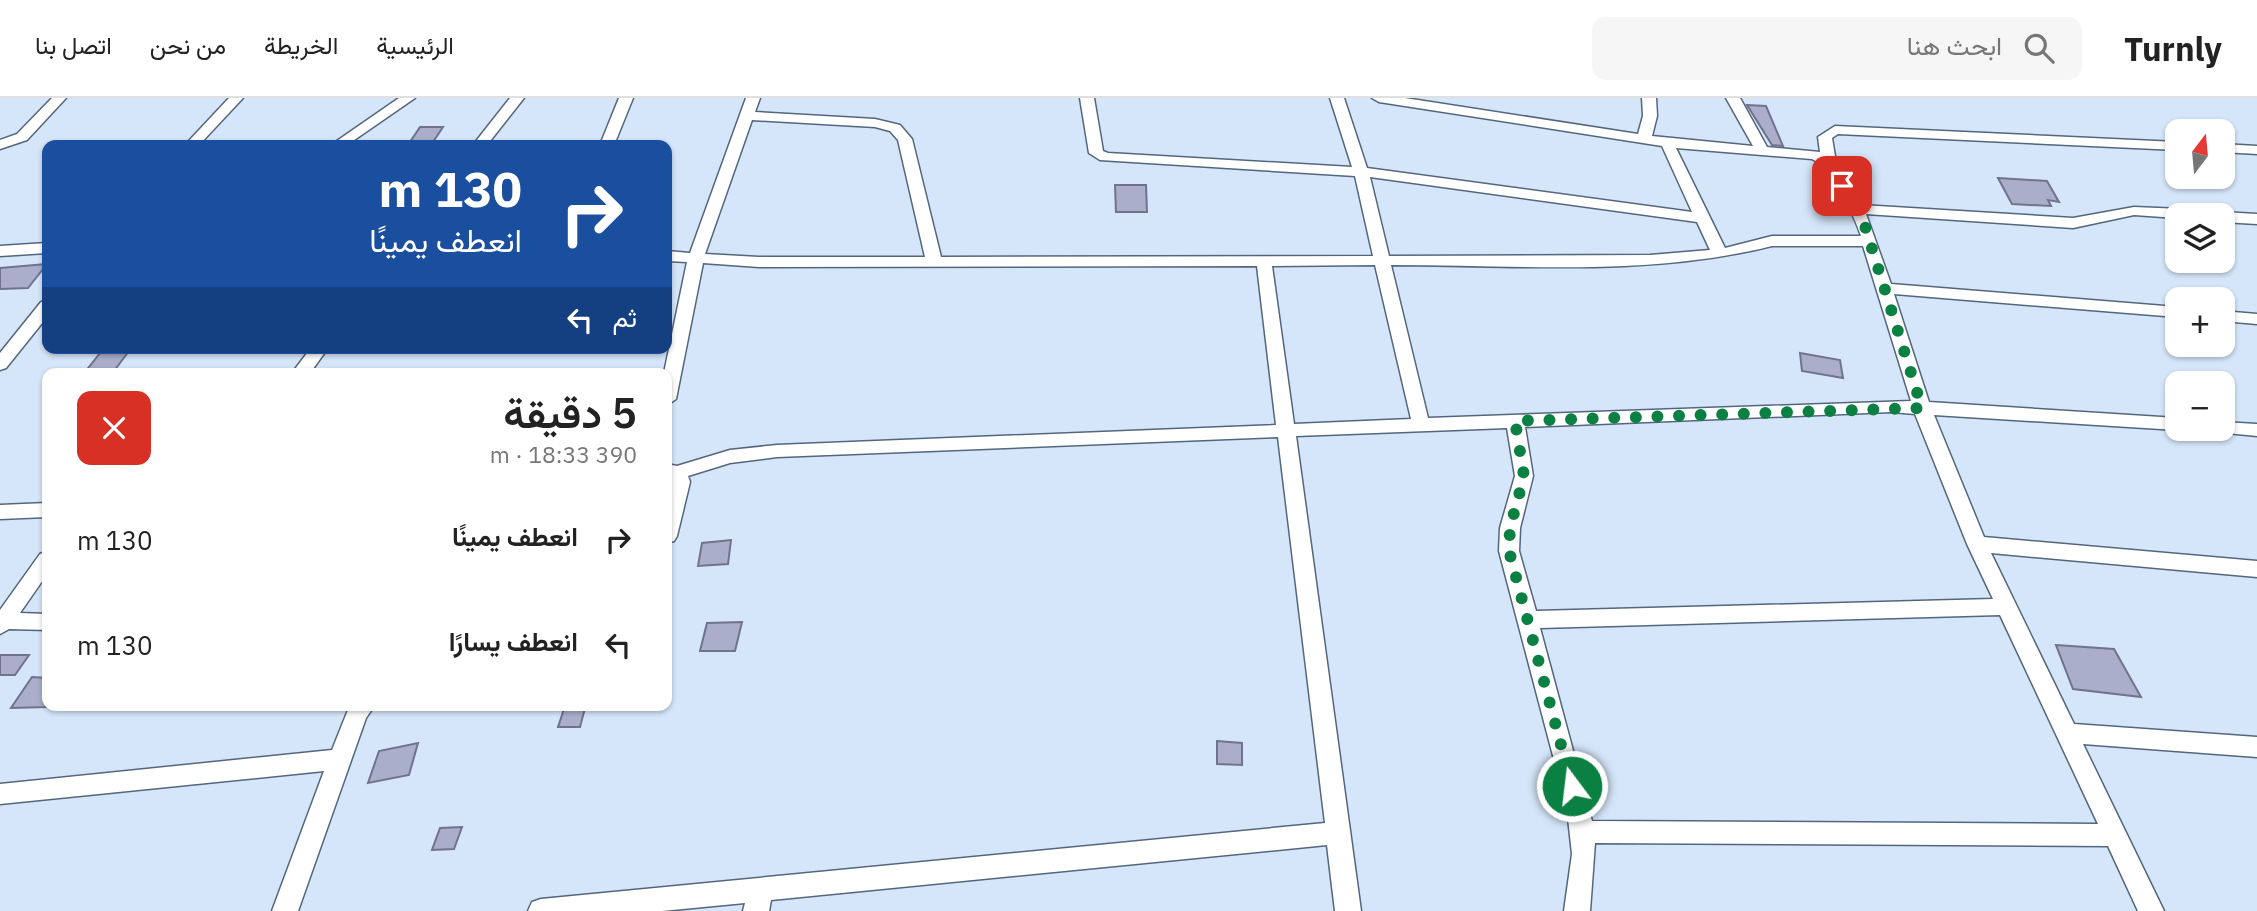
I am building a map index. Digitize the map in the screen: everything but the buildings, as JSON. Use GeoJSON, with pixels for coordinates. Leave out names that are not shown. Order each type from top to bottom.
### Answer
{"type":"FeatureCollection","features":[{"type":"Feature","properties":{"kind":"street"},"geometry":{"type":"LineString","coordinates":[[0,145],[22,137],[59,98]]}},
{"type":"Feature","properties":{"kind":"street"},"geometry":{"type":"LineString","coordinates":[[197,140],[236,98]]}},
{"type":"Feature","properties":{"kind":"street"},"geometry":{"type":"LineString","coordinates":[[345,140],[408,98]]}},
{"type":"Feature","properties":{"kind":"street"},"geometry":{"type":"LineString","coordinates":[[484,140],[517,98]]}},
{"type":"Feature","properties":{"kind":"street"},"geometry":{"type":"LineString","coordinates":[[609,140],[625,98]]}},
{"type":"Feature","properties":{"kind":"street"},"geometry":{"type":"LineString","coordinates":[[672,375],[696,257],[753,98]]}},
{"type":"Feature","properties":{"kind":"street"},"geometry":{"type":"LineString","coordinates":[[1087,98],[1096,153],[1105,157],[1361,172],[1703,218]]}},
{"type":"Feature","properties":{"kind":"street"},"geometry":{"type":"LineString","coordinates":[[1337,98],[1361,172],[1421,425]]}},
{"type":"Feature","properties":{"kind":"street"},"geometry":{"type":"LineString","coordinates":[[1379,98],[1492,113],[1667,143],[1815,155],[1829,162]]}},
{"type":"Feature","properties":{"kind":"street"},"geometry":{"type":"LineString","coordinates":[[1487,98],[1492,113]]}},
{"type":"Feature","properties":{"kind":"street"},"geometry":{"type":"LineString","coordinates":[[1644,139],[1650,116],[1649,98]]}},
{"type":"Feature","properties":{"kind":"street"},"geometry":{"type":"LineString","coordinates":[[1733,98],[1762,150]]}},
{"type":"Feature","properties":{"kind":"street"},"geometry":{"type":"LineString","coordinates":[[747,116],[875,122],[899,131],[905,139],[934,261]]}},
{"type":"Feature","properties":{"kind":"street"},"geometry":{"type":"LineString","coordinates":[[2151,911],[1977,544],[1922,408],[1869,241],[1829,162],[1825,137],[1835,130],[2165,145]]}},
{"type":"Feature","properties":{"kind":"street"},"geometry":{"type":"LineString","coordinates":[[1667,143],[1720,254]]}},
{"type":"Feature","properties":{"kind":"street"},"geometry":{"type":"LineString","coordinates":[[2235,149],[2257,150]]}},
{"type":"Feature","properties":{"kind":"street"},"geometry":{"type":"LineString","coordinates":[[1855,209],[2073,223],[2134,211],[2165,213]]}},
{"type":"Feature","properties":{"kind":"street"},"geometry":{"type":"LineString","coordinates":[[2235,218],[2257,219]]}},
{"type":"Feature","properties":{"kind":"street"},"geometry":{"type":"LineString","coordinates":[[672,256],[751,262],[1650,260],[1720,254],[1784,240],[1869,241]]}},
{"type":"Feature","properties":{"kind":"street"},"geometry":{"type":"LineString","coordinates":[[0,251],[42,248]]}},
{"type":"Feature","properties":{"kind":"street"},"geometry":{"type":"LineString","coordinates":[[1264,262],[1348,911]]}},
{"type":"Feature","properties":{"kind":"street"},"geometry":{"type":"LineString","coordinates":[[1884,288],[2165,311]]}},
{"type":"Feature","properties":{"kind":"street"},"geometry":{"type":"LineString","coordinates":[[3,357],[42,312]]}},
{"type":"Feature","properties":{"kind":"street"},"geometry":{"type":"LineString","coordinates":[[2235,317],[2257,318]]}},
{"type":"Feature","properties":{"kind":"street"},"geometry":{"type":"LineString","coordinates":[[305,368],[315,354]]}},
{"type":"Feature","properties":{"kind":"street"},"geometry":{"type":"LineString","coordinates":[[672,517],[681,482],[672,472],[718,459],[777,451],[1515,421],[1922,408],[2165,423]]}},
{"type":"Feature","properties":{"kind":"street"},"geometry":{"type":"LineString","coordinates":[[1515,421],[1524,476],[1510,528],[1509,551],[1583,832],[1584,854],[1577,911]]}},
{"type":"Feature","properties":{"kind":"street"},"geometry":{"type":"LineString","coordinates":[[2235,429],[2257,430]]}},
{"type":"Feature","properties":{"kind":"street"},"geometry":{"type":"LineString","coordinates":[[0,512],[42,510]]}},
{"type":"Feature","properties":{"kind":"street"},"geometry":{"type":"LineString","coordinates":[[1977,544],[2257,569]]}},
{"type":"Feature","properties":{"kind":"street"},"geometry":{"type":"LineString","coordinates":[[2,623],[42,566]]}},
{"type":"Feature","properties":{"kind":"street"},"geometry":{"type":"LineString","coordinates":[[1527,620],[2007,607]]}},
{"type":"Feature","properties":{"kind":"street"},"geometry":{"type":"LineString","coordinates":[[2,623],[42,622]]}},
{"type":"Feature","properties":{"kind":"street"},"geometry":{"type":"LineString","coordinates":[[285,911],[359,711]]}},
{"type":"Feature","properties":{"kind":"street"},"geometry":{"type":"LineString","coordinates":[[2067,733],[2257,747]]}},
{"type":"Feature","properties":{"kind":"street"},"geometry":{"type":"LineString","coordinates":[[0,794],[342,760]]}},
{"type":"Feature","properties":{"kind":"street"},"geometry":{"type":"LineString","coordinates":[[1583,832],[2114,835]]}},
{"type":"Feature","properties":{"kind":"street"},"geometry":{"type":"LineString","coordinates":[[541,911],[758,901],[1338,833]]}},
{"type":"Feature","properties":{"kind":"route"},"geometry":{"type":"LineString","coordinates":[[1572,786],[1511,564],[1510,528],[1517,513],[1524,476],[1515,421],[1891,406],[1922,408],[1864,223],[1842,186]]}}]}
